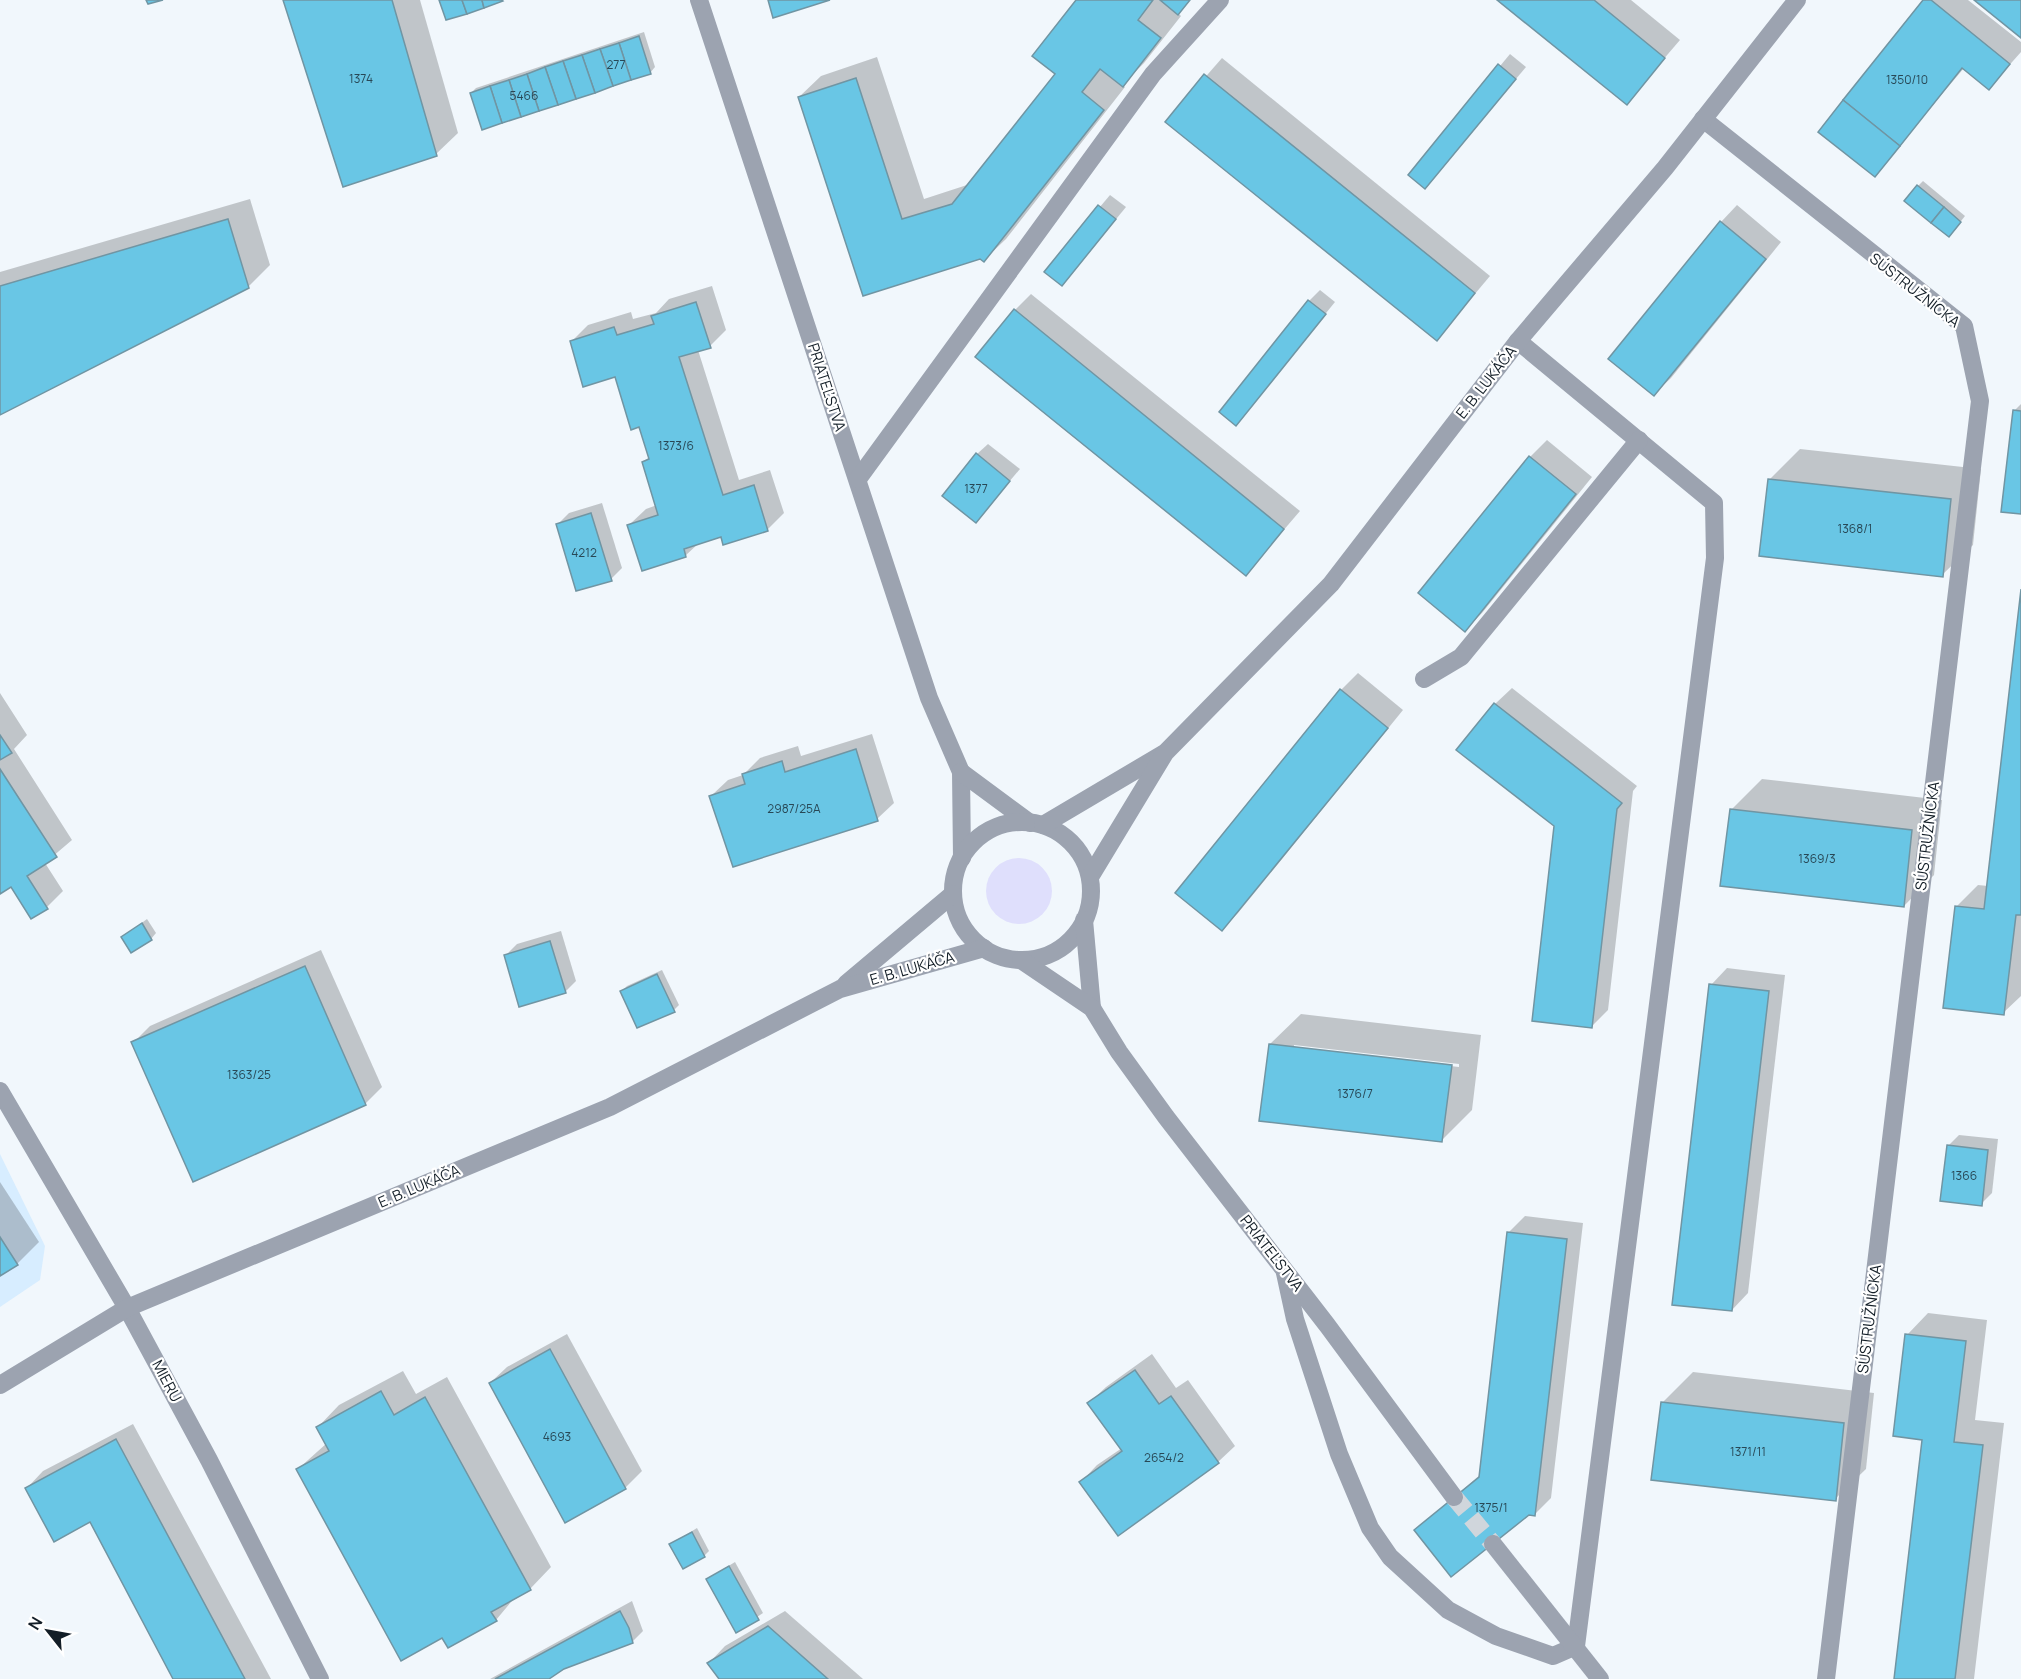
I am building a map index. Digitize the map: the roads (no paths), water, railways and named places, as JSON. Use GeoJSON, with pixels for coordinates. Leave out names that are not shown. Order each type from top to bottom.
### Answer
{"type":"FeatureCollection","features":[{"type":"Feature","properties":{"kind":"street","name":"PRIATEĽSTVA"},"geometry":{"type":"LineString","coordinates":[[699,0],[929,698],[961,772],[962,858]]}},
{"type":"Feature","properties":{"kind":"street"},"geometry":{"type":"LineString","coordinates":[[858,479],[1153,74],[1220,0]]}},
{"type":"Feature","properties":{"kind":"street","name":"E. B. LUKÁČA"},"geometry":{"type":"LineString","coordinates":[[1090,877],[1165,753],[1330,584],[1518,341],[1702,119],[1793,2]]}},
{"type":"Feature","properties":{"kind":"street","name":"SÚSTRUŽNÍCKA"},"geometry":{"type":"LineString","coordinates":[[1702,119],[1964,326],[1980,401],[1826,1679]]}},
{"type":"Feature","properties":{"kind":"street"},"geometry":{"type":"LineString","coordinates":[[1518,341],[1714,503],[1715,558],[1576,1646]]}},
{"type":"Feature","properties":{"kind":"street"},"geometry":{"type":"LineString","coordinates":[[1424,679],[1461,657],[1639,441]]}},
{"type":"Feature","properties":{"kind":"street","name":"E. B. LUKÁČA"},"geometry":{"type":"LineString","coordinates":[[1036,824],[1165,753]]}},
{"type":"Feature","properties":{"kind":"street"},"geometry":{"type":"LineString","coordinates":[[961,772],[1036,824],[1071,842],[1081,854],[1090,877],[1091,899],[1084,920],[1069,942],[1047,955],[1021,960],[999,956],[984,948],[963,925],[954,894],[955,875],[962,858],[986,832],[1007,824],[1036,824]]}},
{"type":"Feature","properties":{"kind":"street","name":"E. B. LUKÁČA"},"geometry":{"type":"LineString","coordinates":[[840,989],[954,894]]}},
{"type":"Feature","properties":{"kind":"street","name":"PRIATEĽSTVA"},"geometry":{"type":"LineString","coordinates":[[1084,920],[1092,1008]]}},
{"type":"Feature","properties":{"kind":"street","name":"E. B. LUKÁČA"},"geometry":{"type":"LineString","coordinates":[[0,1385],[127,1308],[610,1107],[840,989],[984,948]]}},
{"type":"Feature","properties":{"kind":"street","name":"PRIATEĽSTVA"},"geometry":{"type":"LineString","coordinates":[[1021,960],[1092,1008],[1119,1052],[1166,1117],[1283,1267],[1454,1497]]}},
{"type":"Feature","properties":{"kind":"street","name":"MIERU"},"geometry":{"type":"LineString","coordinates":[[0,1090],[127,1308],[209,1460],[320,1679]]}},
{"type":"Feature","properties":{"kind":"street"},"geometry":{"type":"LineString","coordinates":[[1283,1267],[1295,1319],[1339,1454],[1370,1528],[1390,1557],[1448,1610],[1496,1636],[1553,1656],[1576,1646]]}},
{"type":"Feature","properties":{"kind":"street"},"geometry":{"type":"LineString","coordinates":[[1493,1544],[1600,1679]]}},
{"type":"Feature","properties":{"kind":"tunnel"},"geometry":{"type":"LineString","coordinates":[[1454,1497],[1493,1544]]}}]}
